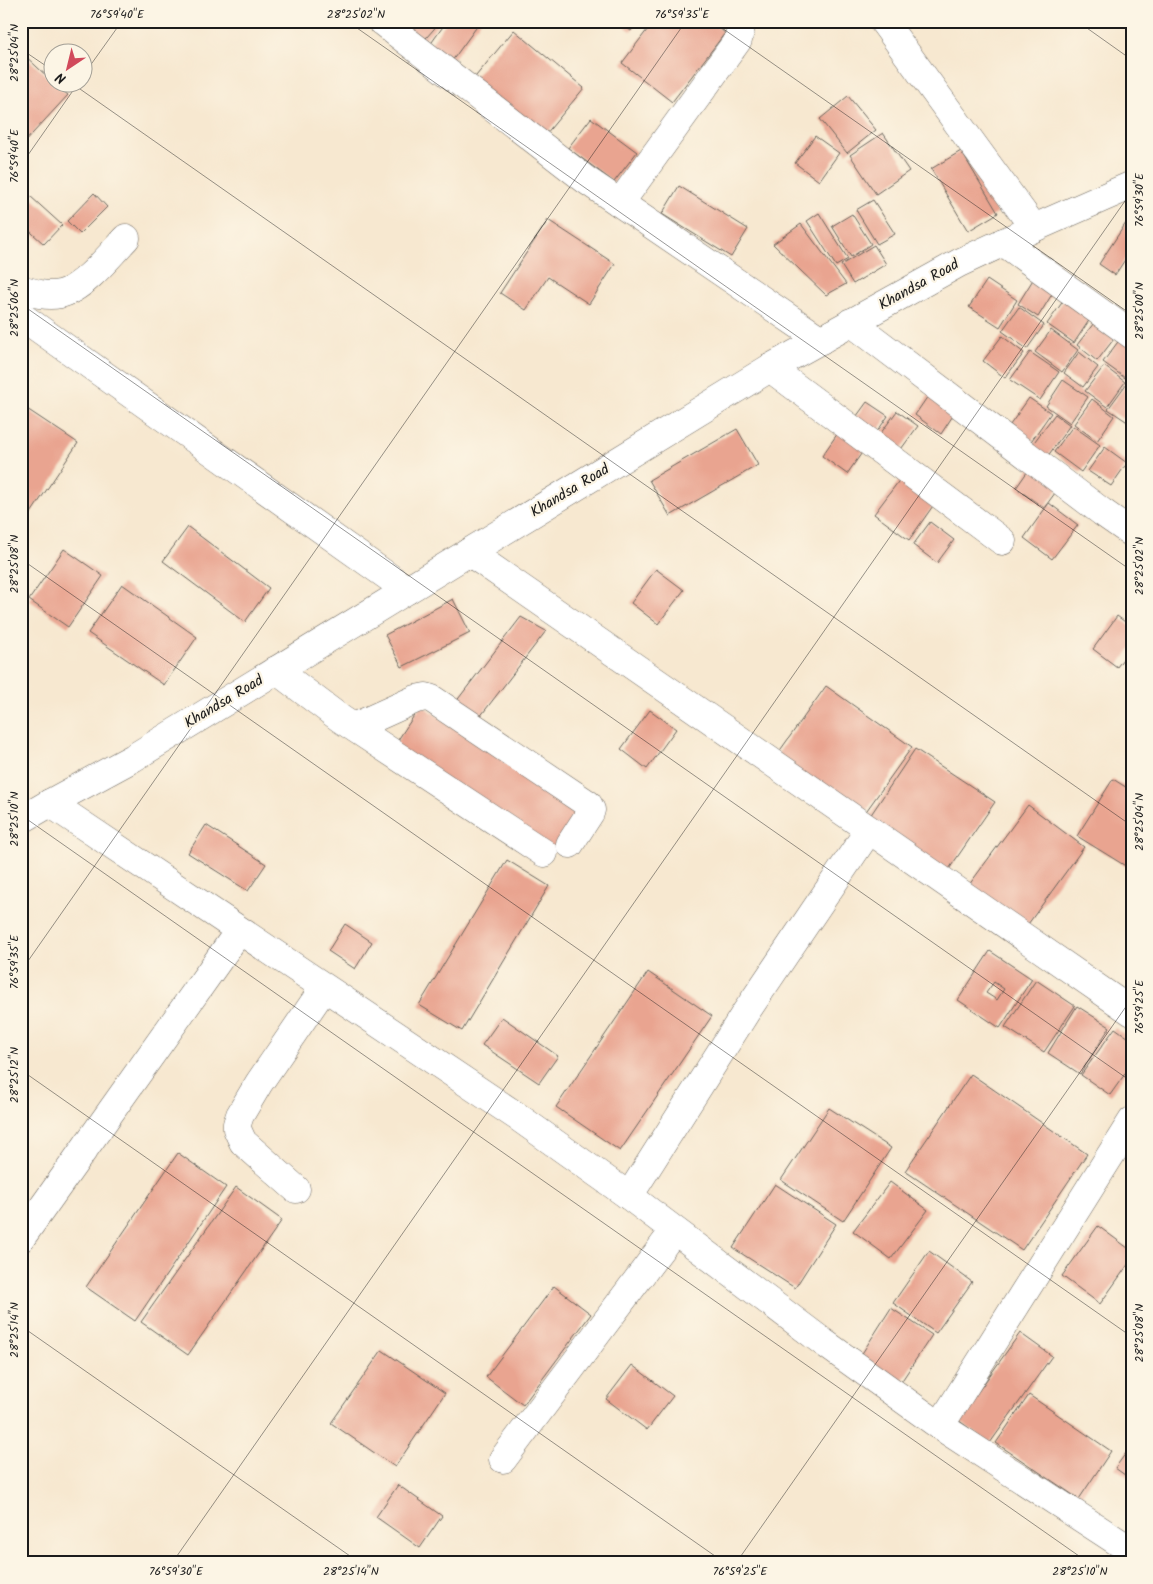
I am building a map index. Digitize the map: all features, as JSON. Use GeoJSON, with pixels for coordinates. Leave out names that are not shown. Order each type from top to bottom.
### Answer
{"type":"FeatureCollection","features":[{"type":"Feature","properties":{"kind":"street"},"geometry":{"type":"LineString","coordinates":[[382,21],[586,180],[821,340]]}},
{"type":"Feature","properties":{"kind":"street"},"geometry":{"type":"LineString","coordinates":[[620,203],[738,40],[741,26],[737,21]]}},
{"type":"Feature","properties":{"kind":"street"},"geometry":{"type":"LineString","coordinates":[[883,21],[1034,228]]}},
{"type":"Feature","properties":{"kind":"street","name":"Khandsa Road"},"geometry":{"type":"LineString","coordinates":[[21,820],[133,758],[770,368],[959,263],[1132,185]]}},
{"type":"Feature","properties":{"kind":"street"},"geometry":{"type":"LineString","coordinates":[[21,289],[38,294],[61,294],[80,284],[126,238]]}},
{"type":"Feature","properties":{"kind":"street"},"geometry":{"type":"LineString","coordinates":[[1003,242],[1132,335]]}},
{"type":"Feature","properties":{"kind":"street"},"geometry":{"type":"LineString","coordinates":[[21,316],[407,590]]}},
{"type":"Feature","properties":{"kind":"street"},"geometry":{"type":"LineString","coordinates":[[851,322],[1132,533]]}},
{"type":"Feature","properties":{"kind":"street"},"geometry":{"type":"LineString","coordinates":[[770,368],[1002,540]]}},
{"type":"Feature","properties":{"kind":"street"},"geometry":{"type":"LineString","coordinates":[[469,552],[1132,1012]]}},
{"type":"Feature","properties":{"kind":"street"},"geometry":{"type":"LineString","coordinates":[[276,670],[354,727],[544,853]]}},
{"type":"Feature","properties":{"kind":"street"},"geometry":{"type":"LineString","coordinates":[[354,727],[416,699],[426,697],[432,700],[588,804],[591,810],[590,813],[570,844]]}},
{"type":"Feature","properties":{"kind":"street"},"geometry":{"type":"LineString","coordinates":[[50,803],[518,1117],[629,1196],[822,1342],[940,1426],[1132,1551]]}},
{"type":"Feature","properties":{"kind":"street"},"geometry":{"type":"LineString","coordinates":[[629,1196],[746,1012],[868,830]]}},
{"type":"Feature","properties":{"kind":"street"},"geometry":{"type":"LineString","coordinates":[[21,1238],[239,931]]}},
{"type":"Feature","properties":{"kind":"street"},"geometry":{"type":"LineString","coordinates":[[296,1189],[243,1142],[239,1135],[237,1124],[240,1115],[259,1083],[324,988]]}},
{"type":"Feature","properties":{"kind":"street"},"geometry":{"type":"LineString","coordinates":[[940,1426],[1132,1121]]}},
{"type":"Feature","properties":{"kind":"street"},"geometry":{"type":"LineString","coordinates":[[504,1460],[674,1231]]}},
{"type":"Feature","properties":{"kind":"building"},"geometry":{"type":"Polygon","coordinates":[[[390,21],[441,21],[419,46],[390,21]]]}},
{"type":"Feature","properties":{"kind":"building"},"geometry":{"type":"Polygon","coordinates":[[[447,21],[481,21],[449,65],[427,49],[447,21]]]}},
{"type":"Feature","properties":{"kind":"building"},"geometry":{"type":"Polygon","coordinates":[[[617,21],[638,21],[631,31],[617,21]]]}},
{"type":"Feature","properties":{"kind":"building"},"geometry":{"type":"Polygon","coordinates":[[[654,21],[710,21],[725,33],[672,102],[622,63],[654,21]]]}},
{"type":"Feature","properties":{"kind":"building"},"geometry":{"type":"Polygon","coordinates":[[[514,30],[584,88],[541,140],[471,82],[514,30]]]}},
{"type":"Feature","properties":{"kind":"building"},"geometry":{"type":"Polygon","coordinates":[[[21,52],[42,72],[42,92],[64,92],[68,95],[21,146],[21,52]]]}},
{"type":"Feature","properties":{"kind":"building"},"geometry":{"type":"Polygon","coordinates":[[[848,96],[876,130],[847,153],[820,119],[848,96]]]}},
{"type":"Feature","properties":{"kind":"building"},"geometry":{"type":"Polygon","coordinates":[[[591,118],[637,152],[614,182],[568,148],[591,118]]]}},
{"type":"Feature","properties":{"kind":"building"},"geometry":{"type":"Polygon","coordinates":[[[883,133],[909,171],[876,194],[850,155],[883,133]]]}},
{"type":"Feature","properties":{"kind":"building"},"geometry":{"type":"Polygon","coordinates":[[[815,136],[839,153],[819,181],[795,163],[815,136]]]}},
{"type":"Feature","properties":{"kind":"building"},"geometry":{"type":"Polygon","coordinates":[[[961,151],[998,213],[968,231],[931,169],[961,151]]]}},
{"type":"Feature","properties":{"kind":"building"},"geometry":{"type":"Polygon","coordinates":[[[679,186],[748,229],[731,257],[662,214],[679,186]]]}},
{"type":"Feature","properties":{"kind":"building"},"geometry":{"type":"Polygon","coordinates":[[[94,193],[107,207],[80,234],[67,221],[94,193]]]}},
{"type":"Feature","properties":{"kind":"building"},"geometry":{"type":"Polygon","coordinates":[[[30,196],[62,225],[44,244],[21,223],[21,205],[30,196]]]}},
{"type":"Feature","properties":{"kind":"building"},"geometry":{"type":"Polygon","coordinates":[[[873,200],[895,234],[877,244],[856,210],[873,200]]]}},
{"type":"Feature","properties":{"kind":"building"},"geometry":{"type":"Polygon","coordinates":[[[819,213],[848,259],[836,266],[807,221],[819,213]]]}},
{"type":"Feature","properties":{"kind":"building"},"geometry":{"type":"Polygon","coordinates":[[[852,214],[871,244],[851,257],[832,226],[852,214]]]}},
{"type":"Feature","properties":{"kind":"building"},"geometry":{"type":"Polygon","coordinates":[[[548,220],[615,264],[589,304],[548,277],[526,310],[500,293],[548,220]]]}},
{"type":"Feature","properties":{"kind":"building"},"geometry":{"type":"Polygon","coordinates":[[[1126,223],[1132,227],[1132,249],[1115,275],[1099,264],[1126,223]]]}},
{"type":"Feature","properties":{"kind":"building"},"geometry":{"type":"Polygon","coordinates":[[[801,224],[846,284],[826,295],[773,244],[801,224]]]}},
{"type":"Feature","properties":{"kind":"building"},"geometry":{"type":"Polygon","coordinates":[[[874,245],[886,264],[853,284],[841,265],[874,245]]]}},
{"type":"Feature","properties":{"kind":"building"},"geometry":{"type":"Polygon","coordinates":[[[1034,278],[1054,291],[1038,317],[1018,304],[1034,278]]]}},
{"type":"Feature","properties":{"kind":"building"},"geometry":{"type":"Polygon","coordinates":[[[987,280],[1017,300],[1000,327],[969,307],[987,280]]]}},
{"type":"Feature","properties":{"kind":"building"},"geometry":{"type":"Polygon","coordinates":[[[1066,297],[1092,316],[1074,343],[1047,324],[1066,297]]]}},
{"type":"Feature","properties":{"kind":"building"},"geometry":{"type":"Polygon","coordinates":[[[1019,307],[1044,325],[1027,349],[1002,331],[1019,307]]]}},
{"type":"Feature","properties":{"kind":"building"},"geometry":{"type":"Polygon","coordinates":[[[1097,319],[1117,335],[1097,361],[1077,345],[1097,319]]]}},
{"type":"Feature","properties":{"kind":"building"},"geometry":{"type":"Polygon","coordinates":[[[1051,330],[1078,350],[1062,372],[1035,352],[1051,330]]]}},
{"type":"Feature","properties":{"kind":"building"},"geometry":{"type":"Polygon","coordinates":[[[1123,335],[1132,341],[1132,383],[1103,362],[1123,335]]]}},
{"type":"Feature","properties":{"kind":"building"},"geometry":{"type":"Polygon","coordinates":[[[1002,336],[1024,353],[1005,378],[983,361],[1002,336]]]}},
{"type":"Feature","properties":{"kind":"building"},"geometry":{"type":"Polygon","coordinates":[[[1030,352],[1059,372],[1040,400],[1010,380],[1030,352]]]}},
{"type":"Feature","properties":{"kind":"building"},"geometry":{"type":"Polygon","coordinates":[[[1079,352],[1098,367],[1083,387],[1064,373],[1079,352]]]}},
{"type":"Feature","properties":{"kind":"building"},"geometry":{"type":"Polygon","coordinates":[[[1104,366],[1125,382],[1107,407],[1085,391],[1104,366]]]}},
{"type":"Feature","properties":{"kind":"building"},"geometry":{"type":"Polygon","coordinates":[[[1063,380],[1088,397],[1070,423],[1046,406],[1063,380]]]}},
{"type":"Feature","properties":{"kind":"building"},"geometry":{"type":"Polygon","coordinates":[[[1127,383],[1132,386],[1132,425],[1108,409],[1127,383]]]}},
{"type":"Feature","properties":{"kind":"building"},"geometry":{"type":"Polygon","coordinates":[[[930,393],[956,411],[941,434],[915,415],[930,393]]]}},
{"type":"Feature","properties":{"kind":"building"},"geometry":{"type":"Polygon","coordinates":[[[1029,398],[1051,413],[1027,447],[1005,432],[1029,398]]]}},
{"type":"Feature","properties":{"kind":"building"},"geometry":{"type":"Polygon","coordinates":[[[1092,399],[1114,416],[1097,441],[1074,424],[1092,399]]]}},
{"type":"Feature","properties":{"kind":"building"},"geometry":{"type":"Polygon","coordinates":[[[867,402],[888,416],[872,439],[851,424],[867,402]]]}},
{"type":"Feature","properties":{"kind":"building"},"geometry":{"type":"Polygon","coordinates":[[[21,405],[78,443],[21,528],[21,405]]]}},
{"type":"Feature","properties":{"kind":"building"},"geometry":{"type":"Polygon","coordinates":[[[897,411],[918,426],[896,456],[875,441],[897,411]]]}},
{"type":"Feature","properties":{"kind":"building"},"geometry":{"type":"Polygon","coordinates":[[[1055,414],[1070,425],[1045,460],[1029,449],[1055,414]]]}},
{"type":"Feature","properties":{"kind":"building"},"geometry":{"type":"Polygon","coordinates":[[[1073,426],[1100,445],[1081,472],[1054,452],[1073,426]]]}},
{"type":"Feature","properties":{"kind":"building"},"geometry":{"type":"Polygon","coordinates":[[[737,429],[758,465],[670,516],[649,480],[737,429]]]}},
{"type":"Feature","properties":{"kind":"building"},"geometry":{"type":"Polygon","coordinates":[[[840,430],[866,447],[847,474],[822,456],[840,430]]]}},
{"type":"Feature","properties":{"kind":"building"},"geometry":{"type":"Polygon","coordinates":[[[1105,447],[1127,463],[1111,486],[1088,471],[1105,447]]]}},
{"type":"Feature","properties":{"kind":"building"},"geometry":{"type":"Polygon","coordinates":[[[1032,465],[1061,485],[1044,508],[1016,488],[1032,465]]]}},
{"type":"Feature","properties":{"kind":"building"},"geometry":{"type":"Polygon","coordinates":[[[901,478],[935,503],[909,540],[874,514],[901,478]]]}},
{"type":"Feature","properties":{"kind":"building"},"geometry":{"type":"Polygon","coordinates":[[[1049,503],[1078,525],[1052,559],[1024,538],[1049,503]]]}},
{"type":"Feature","properties":{"kind":"building"},"geometry":{"type":"Polygon","coordinates":[[[930,522],[954,540],[937,563],[913,545],[930,522]]]}},
{"type":"Feature","properties":{"kind":"building"},"geometry":{"type":"Polygon","coordinates":[[[188,527],[269,588],[245,622],[163,561],[188,527]]]}},
{"type":"Feature","properties":{"kind":"building"},"geometry":{"type":"Polygon","coordinates":[[[64,549],[103,576],[68,627],[29,600],[64,549]]]}},
{"type":"Feature","properties":{"kind":"building"},"geometry":{"type":"Polygon","coordinates":[[[656,569],[684,590],[658,624],[631,603],[656,569]]]}},
{"type":"Feature","properties":{"kind":"building"},"geometry":{"type":"Polygon","coordinates":[[[122,584],[197,637],[164,685],[88,633],[122,584]]]}},
{"type":"Feature","properties":{"kind":"building"},"geometry":{"type":"Polygon","coordinates":[[[453,599],[470,633],[402,667],[385,635],[453,599]]]}},
{"type":"Feature","properties":{"kind":"building"},"geometry":{"type":"Polygon","coordinates":[[[1117,616],[1132,627],[1132,647],[1117,667],[1093,649],[1117,616]]]}},
{"type":"Feature","properties":{"kind":"building"},"geometry":{"type":"Polygon","coordinates":[[[521,617],[546,631],[476,722],[452,707],[521,617]]]}},
{"type":"Feature","properties":{"kind":"building"},"geometry":{"type":"Polygon","coordinates":[[[826,686],[912,747],[862,817],[776,756],[826,686]]]}},
{"type":"Feature","properties":{"kind":"building"},"geometry":{"type":"Polygon","coordinates":[[[421,705],[580,811],[553,852],[394,746],[421,705]]]}},
{"type":"Feature","properties":{"kind":"building"},"geometry":{"type":"Polygon","coordinates":[[[650,710],[676,729],[647,769],[621,749],[650,710]]]}},
{"type":"Feature","properties":{"kind":"building"},"geometry":{"type":"Polygon","coordinates":[[[915,749],[995,802],[945,875],[866,822],[915,749]]]}},
{"type":"Feature","properties":{"kind":"building"},"geometry":{"type":"Polygon","coordinates":[[[1113,779],[1132,791],[1132,870],[1077,836],[1113,779]]]}},
{"type":"Feature","properties":{"kind":"building"},"geometry":{"type":"Polygon","coordinates":[[[1028,805],[1084,847],[1023,931],[966,889],[1028,805]]]}},
{"type":"Feature","properties":{"kind":"building"},"geometry":{"type":"Polygon","coordinates":[[[206,825],[266,864],[248,891],[188,853],[206,825]]]}},
{"type":"Feature","properties":{"kind":"building"},"geometry":{"type":"Polygon","coordinates":[[[507,860],[549,886],[462,1031],[419,1005],[507,860]]]}},
{"type":"Feature","properties":{"kind":"building"},"geometry":{"type":"Polygon","coordinates":[[[345,924],[372,942],[355,969],[328,951],[345,924]]]}},
{"type":"Feature","properties":{"kind":"building"},"geometry":{"type":"Polygon","coordinates":[[[990,951],[1032,979],[1000,1028],[958,1000],[990,951]],[[994,982],[986,993],[997,1000],[1004,989],[994,982]]]}},
{"type":"Feature","properties":{"kind":"building"},"geometry":{"type":"Polygon","coordinates":[[[648,972],[712,1016],[620,1151],[556,1107],[648,972]]]}},
{"type":"Feature","properties":{"kind":"building"},"geometry":{"type":"Polygon","coordinates":[[[1036,980],[1075,1006],[1044,1052],[1005,1027],[1036,980]]]}},
{"type":"Feature","properties":{"kind":"building"},"geometry":{"type":"Polygon","coordinates":[[[1077,1006],[1110,1027],[1080,1074],[1048,1053],[1077,1006]]]}},
{"type":"Feature","properties":{"kind":"building"},"geometry":{"type":"Polygon","coordinates":[[[502,1017],[558,1056],[539,1083],[482,1045],[502,1017]]]}},
{"type":"Feature","properties":{"kind":"building"},"geometry":{"type":"Polygon","coordinates":[[[1115,1028],[1132,1040],[1132,1064],[1110,1095],[1081,1075],[1115,1028]]]}},
{"type":"Feature","properties":{"kind":"building"},"geometry":{"type":"Polygon","coordinates":[[[971,1074],[1087,1154],[1022,1250],[905,1171],[971,1074]]]}},
{"type":"Feature","properties":{"kind":"building"},"geometry":{"type":"Polygon","coordinates":[[[829,1108],[891,1148],[843,1221],[781,1180],[829,1108]]]}},
{"type":"Feature","properties":{"kind":"building"},"geometry":{"type":"Polygon","coordinates":[[[178,1153],[226,1187],[135,1321],[86,1287],[178,1153]]]}},
{"type":"Feature","properties":{"kind":"building"},"geometry":{"type":"Polygon","coordinates":[[[890,1182],[928,1210],[891,1259],[853,1231],[890,1182]]]}},
{"type":"Feature","properties":{"kind":"building"},"geometry":{"type":"Polygon","coordinates":[[[775,1184],[836,1224],[795,1288],[733,1248],[775,1184]]]}},
{"type":"Feature","properties":{"kind":"building"},"geometry":{"type":"Polygon","coordinates":[[[236,1187],[282,1220],[188,1355],[141,1322],[236,1187]]]}},
{"type":"Feature","properties":{"kind":"building"},"geometry":{"type":"Polygon","coordinates":[[[1098,1226],[1132,1251],[1132,1259],[1100,1304],[1062,1276],[1098,1226]]]}},
{"type":"Feature","properties":{"kind":"building"},"geometry":{"type":"Polygon","coordinates":[[[929,1251],[972,1282],[936,1333],[893,1303],[929,1251]]]}},
{"type":"Feature","properties":{"kind":"building"},"geometry":{"type":"Polygon","coordinates":[[[554,1286],[591,1314],[523,1405],[486,1377],[554,1286]]]}},
{"type":"Feature","properties":{"kind":"building"},"geometry":{"type":"Polygon","coordinates":[[[891,1308],[932,1335],[901,1382],[861,1355],[891,1308]]]}},
{"type":"Feature","properties":{"kind":"building"},"geometry":{"type":"Polygon","coordinates":[[[1020,1333],[1052,1356],[990,1443],[958,1420],[1020,1333]]]}},
{"type":"Feature","properties":{"kind":"building"},"geometry":{"type":"Polygon","coordinates":[[[382,1350],[445,1393],[395,1467],[331,1423],[382,1350]]]}},
{"type":"Feature","properties":{"kind":"building"},"geometry":{"type":"Polygon","coordinates":[[[632,1365],[673,1396],[647,1430],[606,1399],[632,1365]]]}},
{"type":"Feature","properties":{"kind":"building"},"geometry":{"type":"Polygon","coordinates":[[[1029,1395],[1111,1451],[1079,1499],[996,1443],[1029,1395]]]}},
{"type":"Feature","properties":{"kind":"building"},"geometry":{"type":"Polygon","coordinates":[[[1132,1445],[1132,1480],[1115,1468],[1132,1445]]]}},
{"type":"Feature","properties":{"kind":"building"},"geometry":{"type":"Polygon","coordinates":[[[398,1485],[442,1516],[420,1548],[376,1517],[398,1485]]]}}]}
